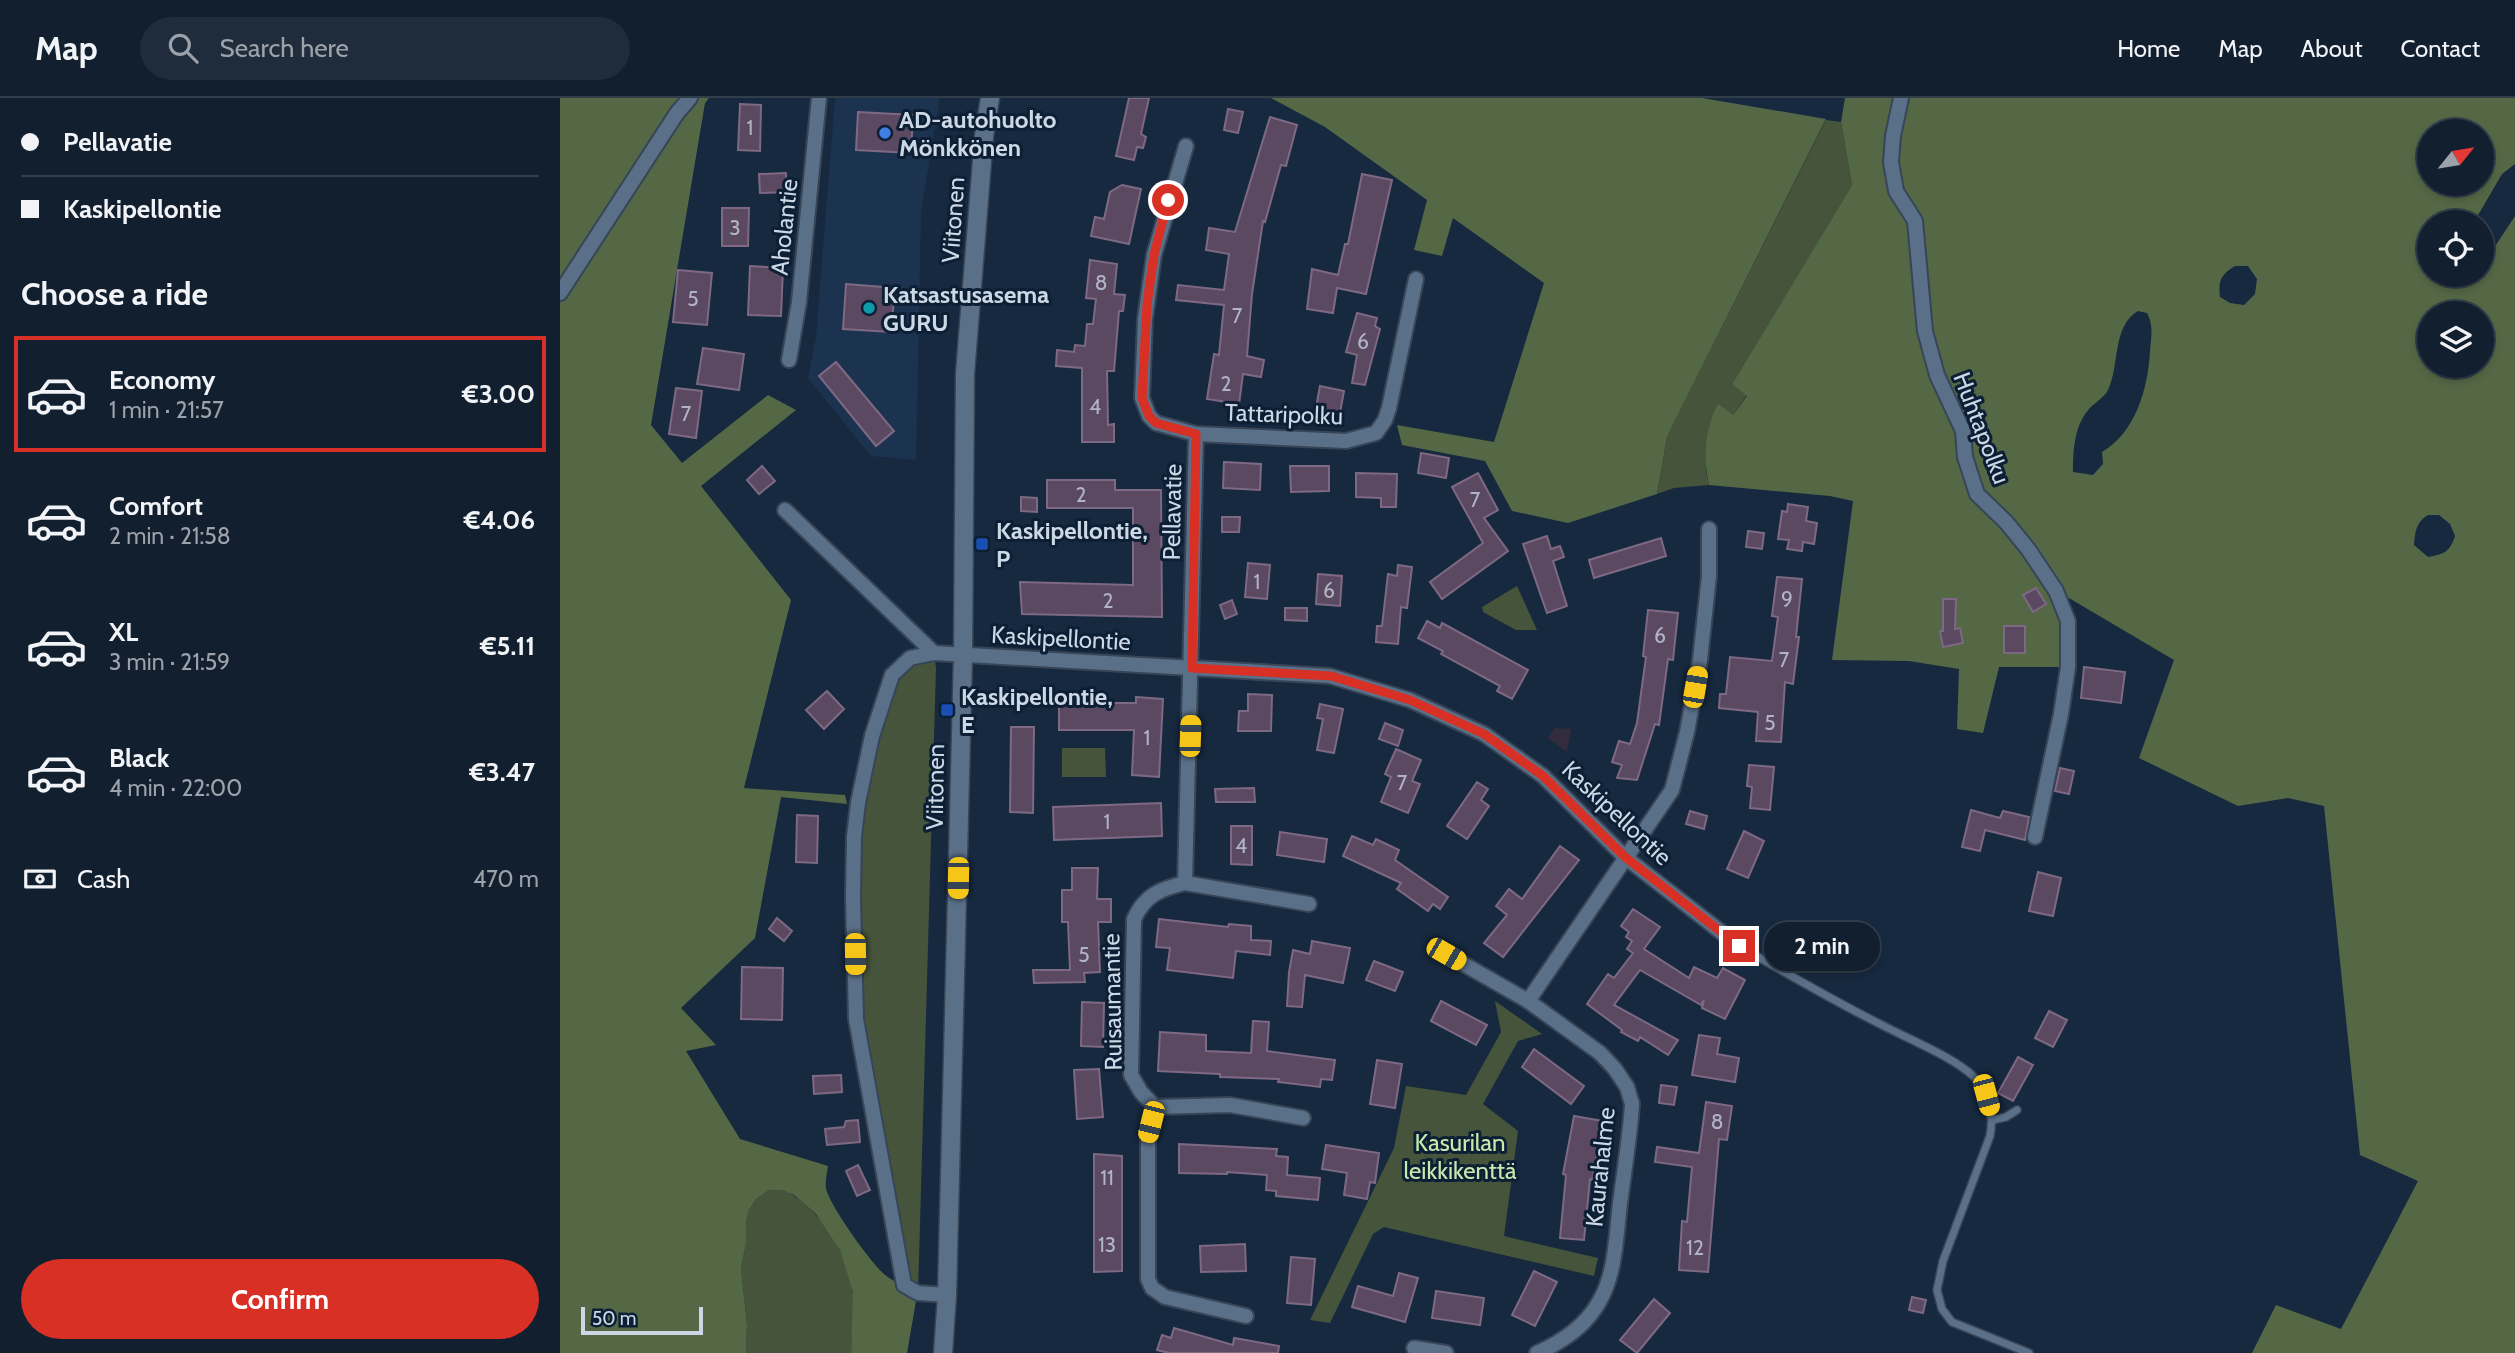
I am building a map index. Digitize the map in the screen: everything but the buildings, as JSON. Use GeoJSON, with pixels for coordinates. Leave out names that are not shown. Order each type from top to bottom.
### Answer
{"type":"FeatureCollection","features":[{"type":"Feature","properties":{"kind":"main road","name":"Viitonen"},"geometry":{"type":"LineString","coordinates":[[943,1353],[947,1295],[963,655],[965,374],[984,136],[990,98]]}},
{"type":"Feature","properties":{"kind":"street"},"geometry":{"type":"LineString","coordinates":[[560,293],[677,113],[690,98]]}},
{"type":"Feature","properties":{"kind":"street","name":"Aholantie"},"geometry":{"type":"LineString","coordinates":[[789,360],[801,289],[820,98]]}},
{"type":"Feature","properties":{"kind":"street","name":"Huhtapolku"},"geometry":{"type":"LineString","coordinates":[[1901,98],[1893,135],[1891,162],[1896,191],[1916,221],[1925,331],[1937,374],[1963,431],[1965,457],[1978,494],[2028,549],[2056,590],[2068,621],[2065,690],[2035,837]]}},
{"type":"Feature","properties":{"kind":"street","name":"Pellavatie"},"geometry":{"type":"LineString","coordinates":[[1186,146],[1154,255],[1145,319],[1142,398],[1149,416],[1156,423],[1196,434],[1192,668]]}},
{"type":"Feature","properties":{"kind":"street","name":"Tattaripolku"},"geometry":{"type":"LineString","coordinates":[[1196,434],[1346,441],[1376,433],[1389,408],[1416,279]]}},
{"type":"Feature","properties":{"kind":"street"},"geometry":{"type":"LineString","coordinates":[[785,510],[934,653]]}},
{"type":"Feature","properties":{"kind":"street"},"geometry":{"type":"LineString","coordinates":[[1528,1001],[1672,790],[1687,733],[1700,660],[1709,576],[1709,529]]}},
{"type":"Feature","properties":{"kind":"street"},"geometry":{"type":"LineString","coordinates":[[934,653],[910,658],[892,675],[872,736],[858,803],[853,898],[856,1019],[901,1274],[904,1285],[909,1290],[947,1295]]}},
{"type":"Feature","properties":{"kind":"street","name":"Kaskipellontie"},"geometry":{"type":"LineString","coordinates":[[934,653],[1331,676],[1410,700],[1484,734],[1543,776],[1625,857],[1739,946]]}},
{"type":"Feature","properties":{"kind":"street"},"geometry":{"type":"LineString","coordinates":[[1192,668],[1185,883],[1309,904]]}},
{"type":"Feature","properties":{"kind":"street","name":"Ruisaumantie"},"geometry":{"type":"LineString","coordinates":[[1155,1107],[1141,1092],[1131,1074],[1134,919],[1140,905],[1158,890],[1185,883]]}},
{"type":"Feature","properties":{"kind":"street","name":"Kaurahalme"},"geometry":{"type":"LineString","coordinates":[[1446,954],[1528,1001],[1600,1053],[1628,1087],[1632,1104],[1612,1267],[1600,1301],[1571,1334],[1537,1353]]}},
{"type":"Feature","properties":{"kind":"street"},"geometry":{"type":"LineString","coordinates":[[1246,1316],[1165,1297],[1152,1288],[1147,1267],[1148,1137],[1155,1107],[1230,1105],[1303,1118]]}},
{"type":"Feature","properties":{"kind":"street"},"geometry":{"type":"LineString","coordinates":[[1414,1348],[1446,1353]]}},
{"type":"Feature","properties":{"kind":"lane"},"geometry":{"type":"LineString","coordinates":[[1739,946],[1816,992],[1952,1061],[1973,1076],[1986,1095],[1993,1120],[1990,1136],[1943,1261],[1937,1290],[1942,1309],[1952,1322],[2029,1353]]}},
{"type":"Feature","properties":{"kind":"lane"},"geometry":{"type":"LineString","coordinates":[[1993,1120],[2006,1117],[2017,1110]]}},
{"type":"Feature","properties":{"kind":"shaded area"},"geometry":{"type":"Polygon","coordinates":[[[835,98],[940,98],[921,212],[916,460],[871,456],[808,378],[816,337],[835,98]]]}},
{"type":"Feature","properties":{"kind":"shaded area"},"geometry":{"type":"Polygon","coordinates":[[[1555,728],[1571,729],[1567,752],[1548,738],[1555,728]]]}},
{"type":"Feature","properties":{"kind":"green space"},"geometry":{"type":"Polygon","coordinates":[[[560,98],[709,98],[705,103],[651,425],[682,463],[768,395],[796,410],[701,486],[791,600],[744,788],[845,795],[847,804],[781,797],[755,938],[681,1008],[716,1045],[686,1051],[740,1139],[828,1166],[828,1196],[842,1219],[878,1267],[889,1278],[905,1287],[916,1301],[907,1353],[851,1353],[853,1292],[840,1250],[816,1214],[794,1195],[783,1190],[769,1190],[756,1199],[746,1222],[746,1244],[741,1268],[747,1325],[746,1353],[560,1353],[560,98]]]}},
{"type":"Feature","properties":{"kind":"green space"},"geometry":{"type":"Polygon","coordinates":[[[1271,98],[1702,98],[1826,119],[1667,437],[1657,494],[1568,523],[1512,511],[1485,461],[1402,445],[1397,425],[1494,442],[1544,283],[1453,218],[1442,256],[1414,250],[1427,200],[1325,127],[1271,98]]]}},
{"type":"Feature","properties":{"kind":"green space"},"geometry":{"type":"Polygon","coordinates":[[[1845,98],[2515,98],[2515,164],[2502,174],[2494,188],[2494,119],[2417,119],[2417,196],[2489,196],[2481,210],[2417,210],[2417,287],[2494,287],[2494,248],[2515,216],[2515,1353],[2252,1353],[2276,1305],[2341,1329],[2418,1181],[2360,1155],[2324,806],[2288,798],[2238,806],[2139,758],[2174,660],[2057,591],[2068,667],[1999,667],[1983,733],[1957,729],[1959,669],[1909,661],[1832,660],[1853,501],[1830,496],[1709,485],[1706,443],[1718,404],[1733,415],[1747,396],[1732,384],[1852,185],[1841,122],[1845,98]],[[2235,266],[2221,278],[2220,297],[2230,303],[2244,305],[2255,294],[2257,279],[2248,266],[2235,266]],[[2138,311],[2130,318],[2120,336],[2108,390],[2089,409],[2077,431],[2073,472],[2093,475],[2103,464],[2102,452],[2124,433],[2138,408],[2149,365],[2151,322],[2147,313],[2138,311]],[[2428,515],[2419,524],[2414,545],[2428,557],[2448,549],[2455,536],[2450,524],[2439,515],[2428,515]]]}},
{"type":"Feature","properties":{"kind":"green space"},"geometry":{"type":"Polygon","coordinates":[[[1826,120],[1841,122],[1852,185],[1732,384],[1747,395],[1733,415],[1706,471],[1709,485],[1674,488],[1657,494],[1667,437],[1826,120]]]}},
{"type":"Feature","properties":{"kind":"green space"},"geometry":{"type":"Polygon","coordinates":[[[1517,586],[1537,630],[1516,630],[1483,612],[1482,607],[1517,586]]]}},
{"type":"Feature","properties":{"kind":"green space"},"geometry":{"type":"Polygon","coordinates":[[[934,653],[936,668],[918,1293],[909,1290],[856,1019],[854,837],[892,675],[934,653]]]}},
{"type":"Feature","properties":{"kind":"green space"},"geometry":{"type":"Polygon","coordinates":[[[1062,748],[1105,748],[1106,777],[1062,777],[1062,748]]]}},
{"type":"Feature","properties":{"kind":"green space","name":"Kasurilan leikkikenttä"},"geometry":{"type":"Polygon","coordinates":[[[1495,1001],[1542,1034],[1518,1041],[1483,1104],[1518,1131],[1504,1236],[1598,1258],[1594,1276],[1384,1227],[1373,1234],[1330,1323],[1310,1320],[1394,1148],[1406,1086],[1466,1095],[1501,1032],[1495,1001]]]}},
{"type":"Feature","properties":{"kind":"green space"},"geometry":{"type":"Polygon","coordinates":[[[783,1189],[796,1197],[820,1220],[845,1262],[854,1300],[851,1353],[746,1353],[747,1325],[741,1268],[746,1244],[746,1222],[756,1199],[769,1190],[783,1189]]]}},
{"type":"Feature","properties":{"kind":"place","name":"AD-autohuolto Mönkkönen"},"geometry":{"type":"Point","coordinates":[885,133]}},
{"type":"Feature","properties":{"kind":"place","name":"Katsastusasema GURU"},"geometry":{"type":"Point","coordinates":[869,308]}},
{"type":"Feature","properties":{"kind":"place","name":"Kaskipellontie, P"},"geometry":{"type":"Point","coordinates":[982,544]}},
{"type":"Feature","properties":{"kind":"place","name":"Kaskipellontie, E"},"geometry":{"type":"Point","coordinates":[947,710]}},
{"type":"Feature","properties":{"kind":"route"},"geometry":{"type":"LineString","coordinates":[[1168,200],[1154,255],[1145,319],[1142,398],[1145,409],[1156,423],[1196,434],[1192,668],[1331,676],[1410,700],[1484,734],[1543,776],[1625,857],[1739,946]]}}]}
